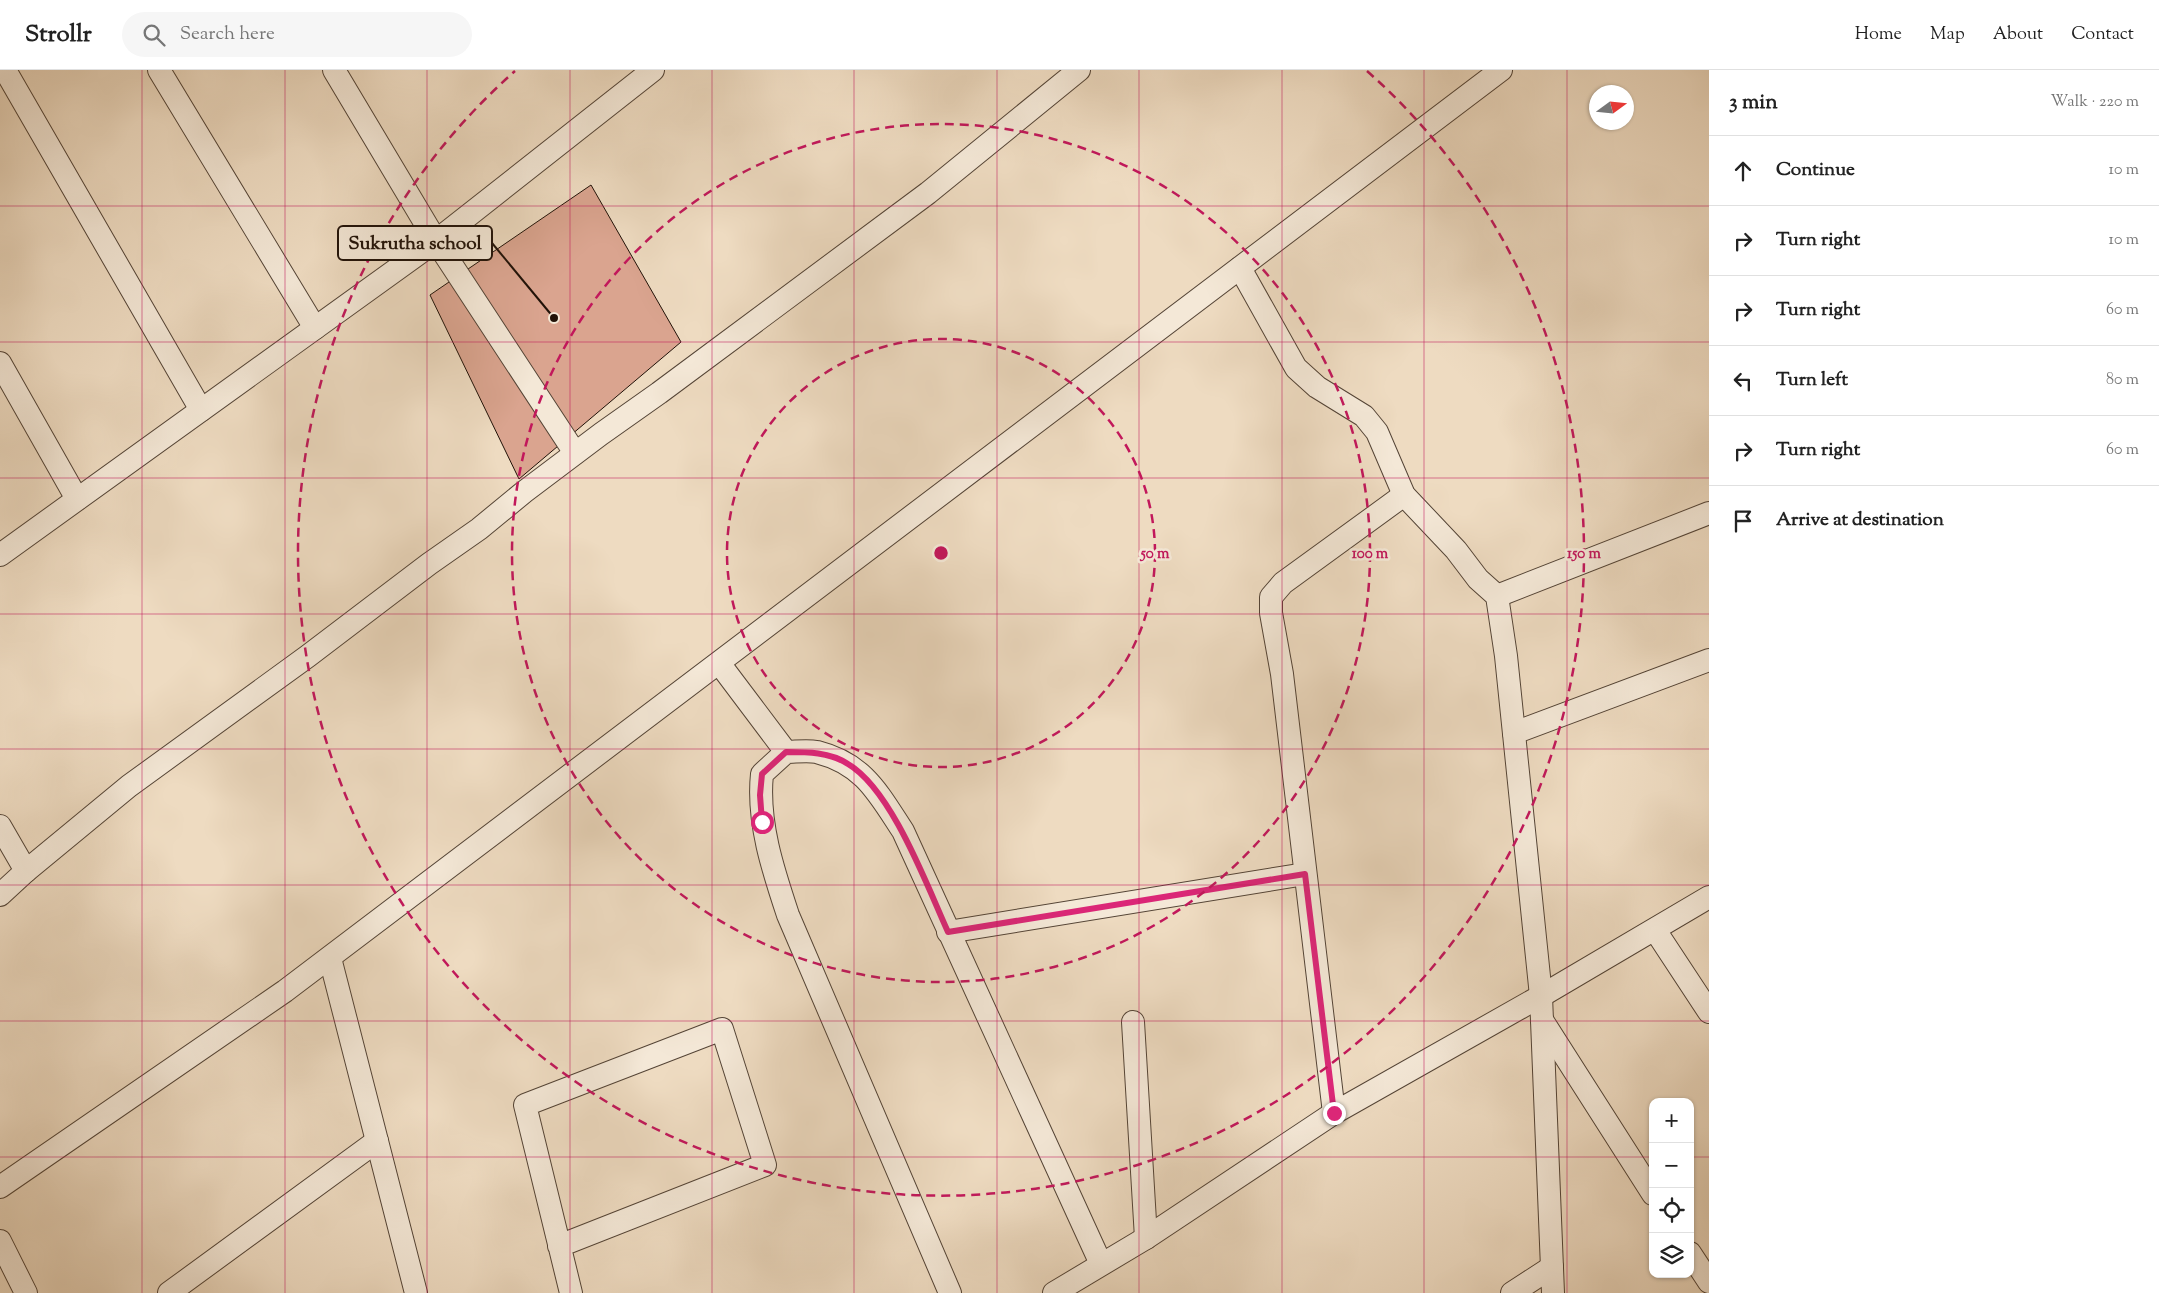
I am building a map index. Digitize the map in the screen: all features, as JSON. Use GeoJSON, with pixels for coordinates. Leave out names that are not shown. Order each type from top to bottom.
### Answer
{"type":"FeatureCollection","features":[{"type":"Feature","properties":{"kind":"street"},"geometry":{"type":"LineString","coordinates":[[5,70],[201,410]]}},
{"type":"Feature","properties":{"kind":"street"},"geometry":{"type":"LineString","coordinates":[[159,70],[315,328]]}},
{"type":"Feature","properties":{"kind":"street"},"geometry":{"type":"LineString","coordinates":[[334,70],[436,241],[576,453]]}},
{"type":"Feature","properties":{"kind":"street"},"geometry":{"type":"LineString","coordinates":[[0,555],[436,241],[653,70]]}},
{"type":"Feature","properties":{"kind":"street"},"geometry":{"type":"LineString","coordinates":[[0,895],[26,871],[129,786],[479,529],[576,453],[928,193],[1079,70]]}},
{"type":"Feature","properties":{"kind":"street"},"geometry":{"type":"LineString","coordinates":[[0,1188],[330,958],[1501,70]]}},
{"type":"Feature","properties":{"kind":"street"},"geometry":{"type":"LineString","coordinates":[[1240,268],[1296,368],[1317,387],[1364,416],[1377,432],[1404,494],[1456,550],[1478,579],[1497,596],[1506,656],[1541,996],[1553,1293]]}},
{"type":"Feature","properties":{"kind":"street"},"geometry":{"type":"LineString","coordinates":[[0,363],[77,499]]}},
{"type":"Feature","properties":{"kind":"street"},"geometry":{"type":"LineString","coordinates":[[1334,1113],[1282,674],[1271,613],[1271,597],[1283,583],[1404,494]]}},
{"type":"Feature","properties":{"kind":"street"},"geometry":{"type":"LineString","coordinates":[[1497,596],[1709,512]]}},
{"type":"Feature","properties":{"kind":"street"},"geometry":{"type":"LineString","coordinates":[[1514,733],[1709,660]]}},
{"type":"Feature","properties":{"kind":"street"},"geometry":{"type":"LineString","coordinates":[[719,663],[786,752]]}},
{"type":"Feature","properties":{"kind":"street"},"geometry":{"type":"LineString","coordinates":[[950,1293],[788,915],[778,883],[762,822],[760,795],[762,774],[786,752],[815,752],[848,763],[867,780],[903,831],[1101,1264]]}},
{"type":"Feature","properties":{"kind":"street"},"geometry":{"type":"LineString","coordinates":[[0,826],[26,871]]}},
{"type":"Feature","properties":{"kind":"street"},"geometry":{"type":"LineString","coordinates":[[948,932],[1305,874]]}},
{"type":"Feature","properties":{"kind":"street"},"geometry":{"type":"LineString","coordinates":[[1054,1293],[1146,1238],[1334,1113],[1541,996],[1655,930],[1709,896]]}},
{"type":"Feature","properties":{"kind":"street"},"geometry":{"type":"LineString","coordinates":[[1655,930],[1709,1012]]}},
{"type":"Feature","properties":{"kind":"street"},"geometry":{"type":"LineString","coordinates":[[330,958],[416,1293]]}},
{"type":"Feature","properties":{"kind":"street"},"geometry":{"type":"LineString","coordinates":[[1541,1019],[1649,1188]]}},
{"type":"Feature","properties":{"kind":"street"},"geometry":{"type":"LineString","coordinates":[[1133,1022],[1146,1238]]}},
{"type":"Feature","properties":{"kind":"street"},"geometry":{"type":"LineString","coordinates":[[559,1246],[765,1165],[722,1029],[525,1105],[570,1293]]}},
{"type":"Feature","properties":{"kind":"street"},"geometry":{"type":"LineString","coordinates":[[170,1293],[377,1141]]}},
{"type":"Feature","properties":{"kind":"street"},"geometry":{"type":"LineString","coordinates":[[0,1241],[26,1293]]}},
{"type":"Feature","properties":{"kind":"street"},"geometry":{"type":"LineString","coordinates":[[1694,1259],[1709,1282]]}},
{"type":"Feature","properties":{"kind":"street"},"geometry":{"type":"LineString","coordinates":[[1512,1293],[1552,1268]]}},
{"type":"Feature","properties":{"kind":"building"},"geometry":{"type":"Polygon","coordinates":[[[591,185],[681,342],[519,479],[430,295],[591,185]]]}},
{"type":"Feature","properties":{"kind":"place","name":"Sukrutha school"},"geometry":{"type":"Point","coordinates":[554,318]}},
{"type":"Feature","properties":{"kind":"route"},"geometry":{"type":"LineString","coordinates":[[762,822],[760,795],[762,774],[786,752],[815,752],[848,763],[867,780],[903,831],[948,932],[1158,896],[1305,874],[1334,1113]]}}]}
